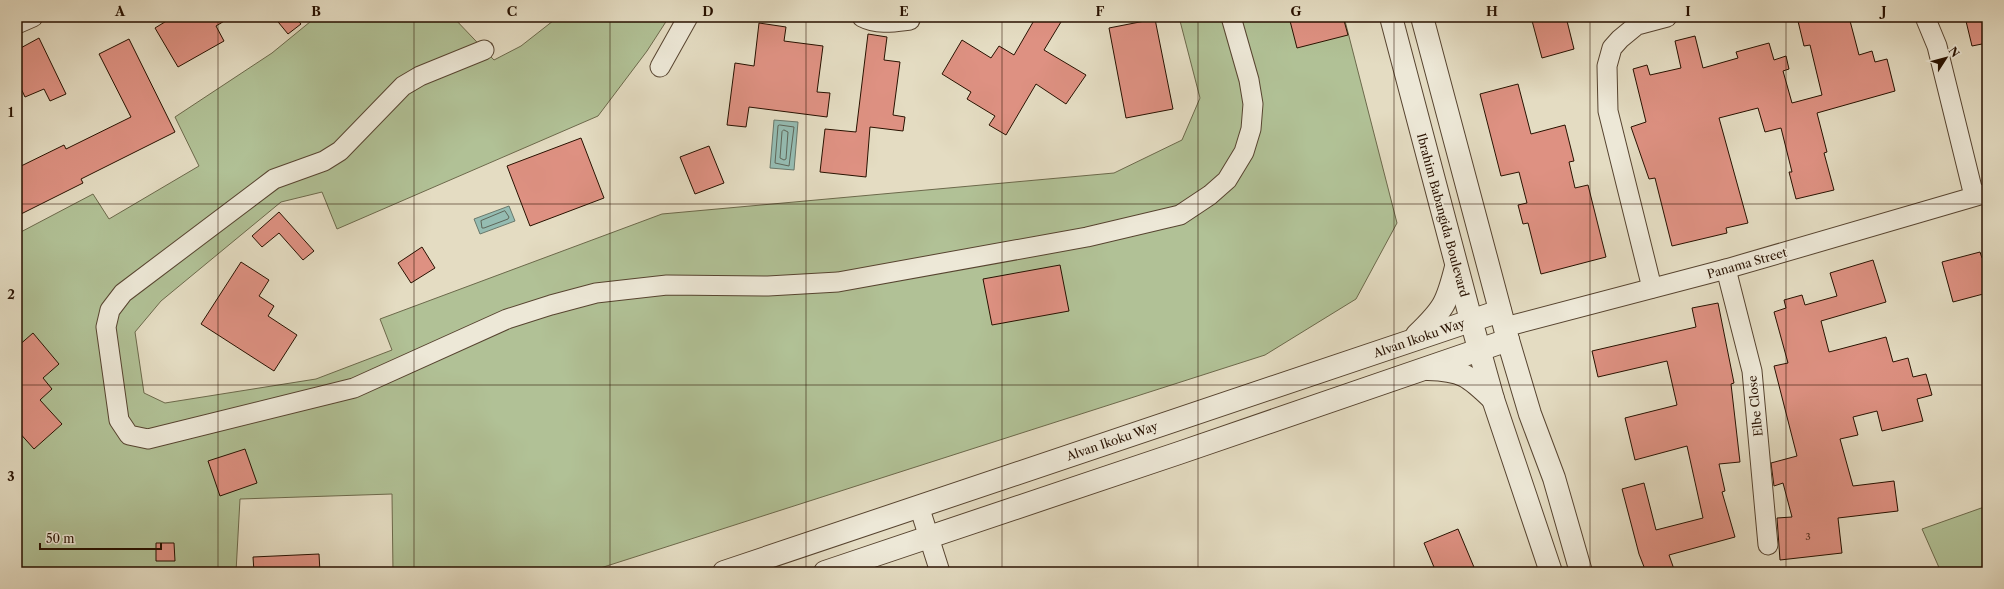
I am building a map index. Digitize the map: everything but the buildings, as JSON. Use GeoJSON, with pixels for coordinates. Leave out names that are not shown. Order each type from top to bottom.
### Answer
{"type":"FeatureCollection","features":[{"type":"Feature","properties":{"kind":"street"},"geometry":{"type":"LineString","coordinates":[[17,24],[33,17]]}},
{"type":"Feature","properties":{"kind":"street"},"geometry":{"type":"LineString","coordinates":[[660,68],[688,17]]}},
{"type":"Feature","properties":{"kind":"street"},"geometry":{"type":"LineString","coordinates":[[862,17],[870,21],[887,22],[910,20]]}},
{"type":"Feature","properties":{"kind":"street"},"geometry":{"type":"LineString","coordinates":[[484,50],[420,76],[403,86],[340,151],[324,161],[274,179],[123,293],[110,310],[106,327],[119,420],[129,435],[148,438],[354,388],[507,319],[551,305],[596,294],[667,285],[768,286],[838,282],[1087,237],[1180,215],[1210,195],[1227,180],[1244,152],[1251,129],[1253,104],[1249,80],[1231,17]]}},
{"type":"Feature","properties":{"kind":"street","name":"Ibrahim Babangida Boulevard"},"geometry":{"type":"LineString","coordinates":[[1391,17],[1456,266],[1493,399],[1551,572]]}},
{"type":"Feature","properties":{"kind":"street"},"geometry":{"type":"LineString","coordinates":[[1422,17],[1530,414],[1554,478],[1581,572]]}},
{"type":"Feature","properties":{"kind":"street"},"geometry":{"type":"LineString","coordinates":[[1652,288],[1608,111],[1606,66],[1612,48],[1620,39],[1637,25],[1666,17]]}},
{"type":"Feature","properties":{"kind":"street"},"geometry":{"type":"LineString","coordinates":[[1925,17],[1937,46],[1981,195]]}},
{"type":"Feature","properties":{"kind":"street","name":"Panama Street"},"geometry":{"type":"LineString","coordinates":[[1505,326],[1726,269],[1981,195]]}},
{"type":"Feature","properties":{"kind":"street"},"geometry":{"type":"LineString","coordinates":[[1412,340],[1438,315],[1448,297],[1456,266]]}},
{"type":"Feature","properties":{"kind":"street","name":"Elbe Close"},"geometry":{"type":"LineString","coordinates":[[1726,269],[1752,371],[1768,544]]}},
{"type":"Feature","properties":{"kind":"street","name":"Alvan Ikoku Way"},"geometry":{"type":"LineString","coordinates":[[724,572],[1471,320],[1505,326]]}},
{"type":"Feature","properties":{"kind":"street"},"geometry":{"type":"LineString","coordinates":[[825,572],[1179,454],[1423,368],[1480,350],[1505,326]]}},
{"type":"Feature","properties":{"kind":"street"},"geometry":{"type":"LineString","coordinates":[[1423,368],[1455,370],[1477,384],[1493,399]]}},
{"type":"Feature","properties":{"kind":"street"},"geometry":{"type":"LineString","coordinates":[[919,506],[940,572]]}},
{"type":"Feature","properties":{"kind":"green space"},"geometry":{"type":"Polygon","coordinates":[[[316,17],[453,17],[494,60],[521,46],[558,17],[669,17],[647,51],[598,116],[337,229],[322,192],[281,202],[161,301],[135,332],[144,393],[165,403],[316,379],[392,350],[380,319],[662,214],[1114,173],[1182,140],[1200,98],[1179,17],[1344,17],[1397,223],[1356,299],[1265,355],[588,572],[393,572],[392,494],[240,499],[236,572],[17,572],[17,234],[93,194],[109,219],[199,166],[175,117],[272,53],[316,17]]]}},
{"type":"Feature","properties":{"kind":"green space"},"geometry":{"type":"Polygon","coordinates":[[[1987,506],[1987,572],[1941,572],[1922,529],[1987,506]]]}},
{"type":"Feature","properties":{"kind":"water"},"geometry":{"type":"Polygon","coordinates":[[[774,120],[798,122],[794,170],[770,168],[774,120]]]}},
{"type":"Feature","properties":{"kind":"water"},"geometry":{"type":"Polygon","coordinates":[[[509,206],[515,221],[480,234],[474,219],[509,206]]]}}]}
